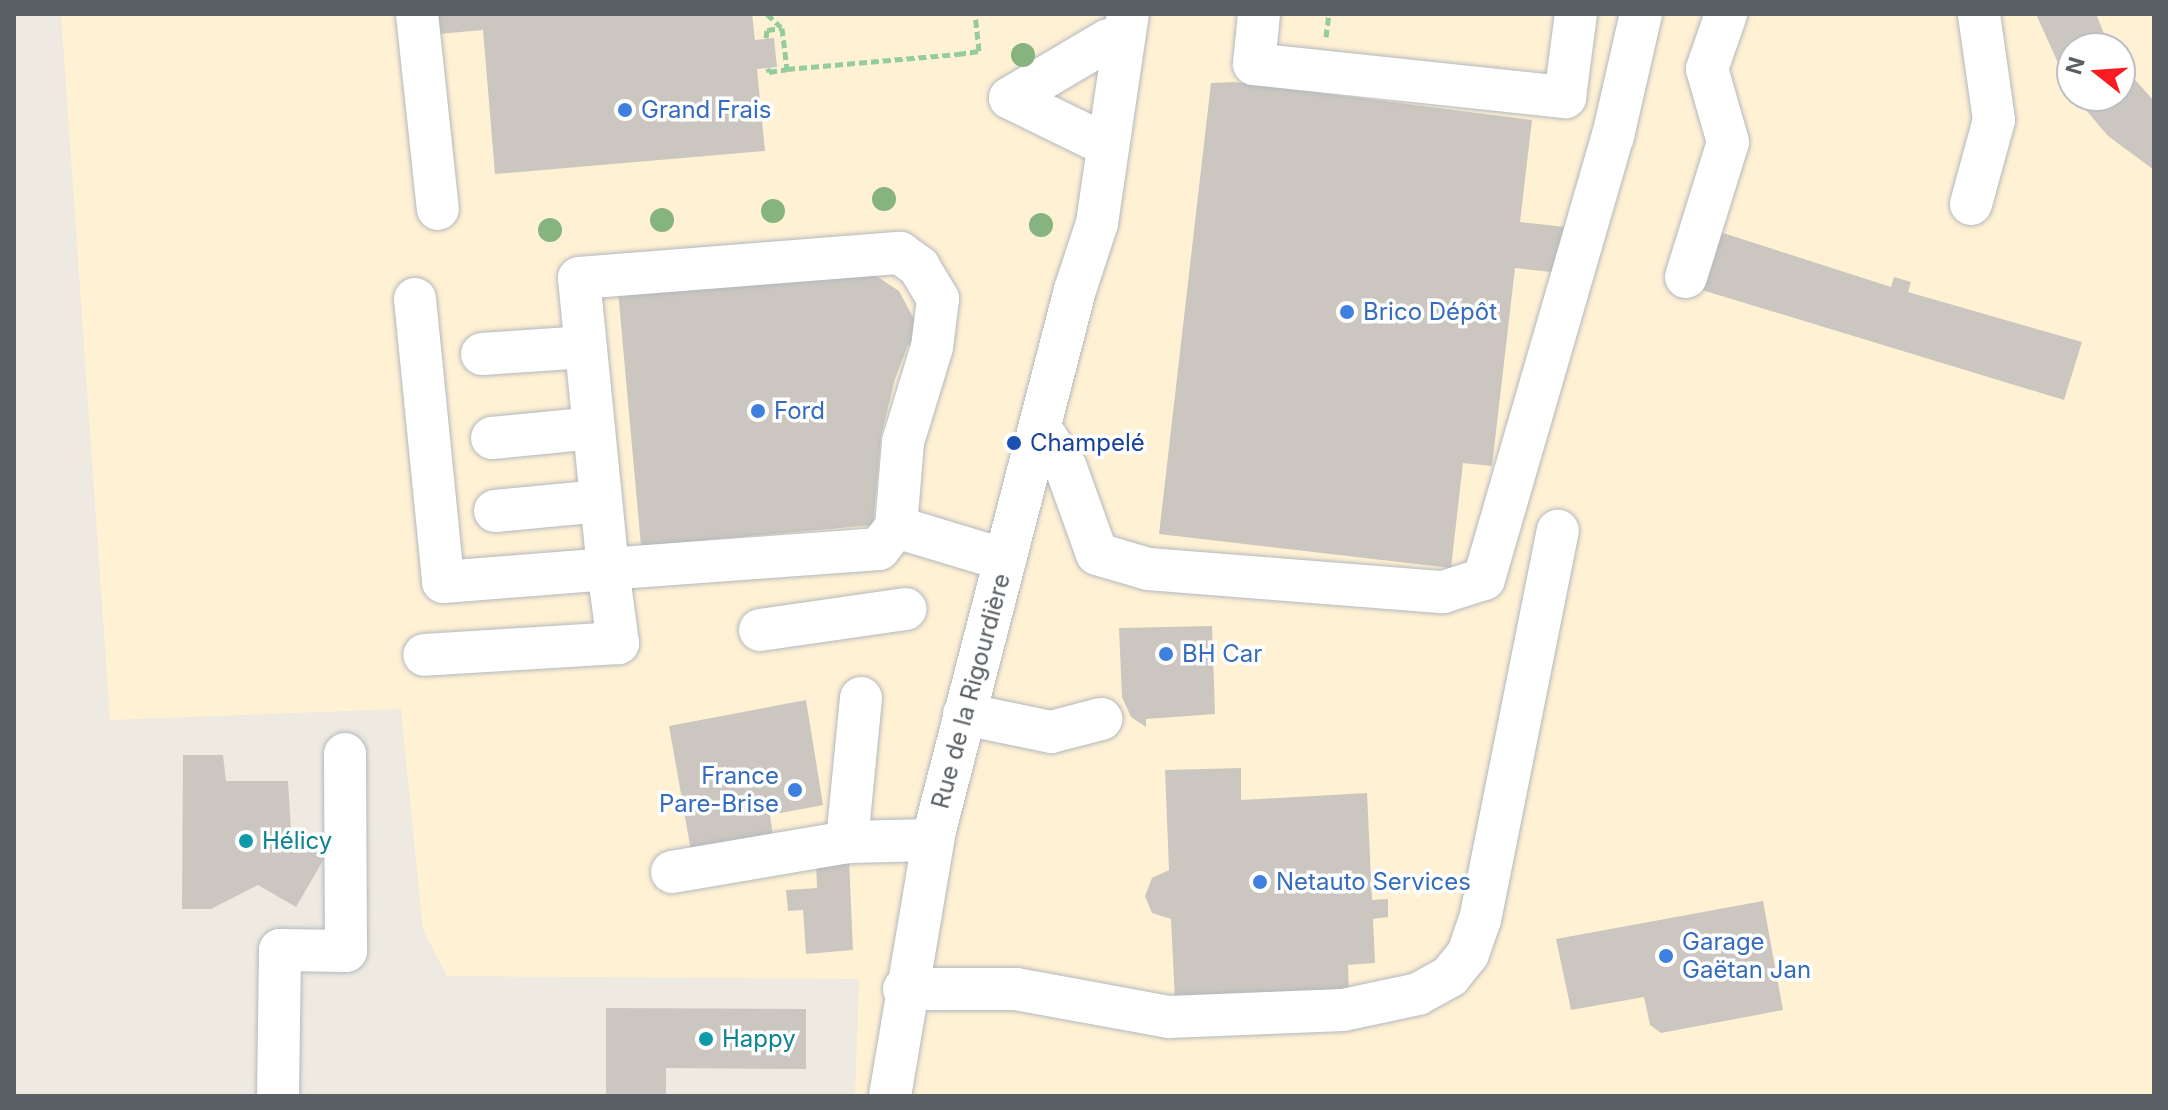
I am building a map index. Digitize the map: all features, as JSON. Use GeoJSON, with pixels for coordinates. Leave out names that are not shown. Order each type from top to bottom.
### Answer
{"type":"FeatureCollection","features":[{"type":"Feature","properties":{"kind":"street"},"geometry":{"type":"LineString","coordinates":[[417,14],[438,209]]}},
{"type":"Feature","properties":{"kind":"street"},"geometry":{"type":"LineString","coordinates":[[1259,14],[1254,64],[1565,97],[1576,14]]}},
{"type":"Feature","properties":{"kind":"street"},"geometry":{"type":"LineString","coordinates":[[1040,428],[1066,468],[1097,554],[1148,569],[1443,592],[1484,579],[1613,136],[1641,14]]}},
{"type":"Feature","properties":{"kind":"street"},"geometry":{"type":"LineString","coordinates":[[1686,277],[1728,142],[1707,69],[1726,14]]}},
{"type":"Feature","properties":{"kind":"street"},"geometry":{"type":"LineString","coordinates":[[1971,204],[1994,120],[1979,14]]}},
{"type":"Feature","properties":{"kind":"street"},"geometry":{"type":"LineString","coordinates":[[1096,140],[1010,98],[1115,23]]}},
{"type":"Feature","properties":{"kind":"street","name":"Rue de la Rigourdière"},"geometry":{"type":"LineString","coordinates":[[1075,290],[1115,23]]}},
{"type":"Feature","properties":{"kind":"street","name":"Rue de la Rigourdière"},"geometry":{"type":"LineString","coordinates":[[890,1096],[904,989],[933,840],[1075,290],[1097,223],[1113,144],[1115,23]]}},
{"type":"Feature","properties":{"kind":"street"},"geometry":{"type":"LineString","coordinates":[[415,299],[443,582],[608,569],[844,551],[879,549],[896,527],[903,442],[932,347],[938,299],[919,267],[900,253],[579,278],[608,569],[618,643],[424,655]]}},
{"type":"Feature","properties":{"kind":"street"},"geometry":{"type":"LineString","coordinates":[[482,354],[586,347]]}},
{"type":"Feature","properties":{"kind":"street"},"geometry":{"type":"LineString","coordinates":[[492,438],[594,428]]}},
{"type":"Feature","properties":{"kind":"street"},"geometry":{"type":"LineString","coordinates":[[495,511],[601,501]]}},
{"type":"Feature","properties":{"kind":"street"},"geometry":{"type":"LineString","coordinates":[[896,527],[1005,560]]}},
{"type":"Feature","properties":{"kind":"street"},"geometry":{"type":"LineString","coordinates":[[904,989],[1016,989],[1169,1017],[1343,1010],[1418,994],[1450,976],[1468,954],[1480,920],[1558,531]]}},
{"type":"Feature","properties":{"kind":"street"},"geometry":{"type":"LineString","coordinates":[[844,551],[850,617]]}},
{"type":"Feature","properties":{"kind":"street"},"geometry":{"type":"LineString","coordinates":[[760,630],[905,609]]}},
{"type":"Feature","properties":{"kind":"street"},"geometry":{"type":"LineString","coordinates":[[847,842],[861,698]]}},
{"type":"Feature","properties":{"kind":"street"},"geometry":{"type":"LineString","coordinates":[[964,714],[1051,732],[1101,719]]}},
{"type":"Feature","properties":{"kind":"street"},"geometry":{"type":"LineString","coordinates":[[278,1096],[280,950],[346,951],[345,754]]}},
{"type":"Feature","properties":{"kind":"street"},"geometry":{"type":"LineString","coordinates":[[672,872],[847,842],[933,840]]}},
{"type":"Feature","properties":{"kind":"path"},"geometry":{"type":"LineString","coordinates":[[767,14],[782,28],[787,69]]}},
{"type":"Feature","properties":{"kind":"path"},"geometry":{"type":"LineString","coordinates":[[768,68],[769,72],[979,51],[975,14]]}},
{"type":"Feature","properties":{"kind":"path"},"geometry":{"type":"LineString","coordinates":[[766,38],[767,30],[782,28]]}},
{"type":"Feature","properties":{"kind":"shaded area"},"geometry":{"type":"Polygon","coordinates":[[[61,14],[2154,14],[2154,1096],[855,1096],[859,979],[447,976],[423,930],[401,709],[110,720],[61,14]]]}},
{"type":"Feature","properties":{"kind":"building","name":"Grand Frais"},"geometry":{"type":"Polygon","coordinates":[[[436,14],[752,14],[755,40],[774,38],[777,67],[757,69],[765,151],[495,174],[483,30],[438,34],[436,14]]]}},
{"type":"Feature","properties":{"kind":"building"},"geometry":{"type":"Polygon","coordinates":[[[2036,14],[2096,14],[2103,32],[2056,32],[2056,58],[2036,14]]]}},
{"type":"Feature","properties":{"kind":"building"},"geometry":{"type":"Polygon","coordinates":[[[2136,81],[2154,101],[2154,170],[2108,136],[2088,112],[2136,112],[2136,81]]]}},
{"type":"Feature","properties":{"kind":"building","name":"Brico Dépôt"},"geometry":{"type":"Polygon","coordinates":[[[1234,82],[1532,120],[1520,222],[1566,227],[1560,273],[1515,268],[1492,466],[1463,463],[1451,568],[1159,534],[1211,83],[1234,82]]]}},
{"type":"Feature","properties":{"kind":"building"},"geometry":{"type":"Polygon","coordinates":[[[1720,232],[1891,287],[1894,277],[1911,282],[1908,292],[2082,342],[2064,400],[1702,290],[1720,232]]]}},
{"type":"Feature","properties":{"kind":"building","name":"Ford"},"geometry":{"type":"Polygon","coordinates":[[[872,273],[899,291],[916,323],[913,346],[908,345],[895,379],[881,436],[873,525],[641,546],[618,291],[872,273]]]}},
{"type":"Feature","properties":{"kind":"building","name":"BH Car"},"geometry":{"type":"Polygon","coordinates":[[[1212,626],[1215,714],[1146,719],[1146,727],[1131,717],[1122,697],[1119,628],[1212,626]]]}},
{"type":"Feature","properties":{"kind":"building"},"geometry":{"type":"Polygon","coordinates":[[[806,700],[823,805],[770,815],[773,836],[691,851],[669,726],[806,700]]]}},
{"type":"Feature","properties":{"kind":"building","name":"Hélicy"},"geometry":{"type":"Polygon","coordinates":[[[183,755],[223,755],[226,781],[288,781],[291,830],[328,852],[296,907],[258,885],[211,909],[182,909],[183,755]]]}},
{"type":"Feature","properties":{"kind":"building","name":"Netauto Services"},"geometry":{"type":"Polygon","coordinates":[[[1241,768],[1241,800],[1367,793],[1372,900],[1388,899],[1388,917],[1373,919],[1375,963],[1348,965],[1349,994],[1175,1001],[1171,919],[1152,913],[1145,896],[1152,878],[1169,870],[1165,770],[1241,768]]]}},
{"type":"Feature","properties":{"kind":"building"},"geometry":{"type":"Polygon","coordinates":[[[849,859],[853,950],[806,954],[803,910],[788,911],[786,890],[817,888],[816,862],[849,859]]]}},
{"type":"Feature","properties":{"kind":"building","name":"Garage Gaëtan Jan"},"geometry":{"type":"Polygon","coordinates":[[[1763,901],[1783,1010],[1661,1033],[1650,1025],[1644,997],[1571,1010],[1556,939],[1763,901]]]}},
{"type":"Feature","properties":{"kind":"building","name":"Happy"},"geometry":{"type":"Polygon","coordinates":[[[606,1008],[806,1009],[806,1069],[666,1068],[666,1096],[606,1096],[606,1008]]]}},
{"type":"Feature","properties":{"kind":"place","name":"Grand Frais"},"geometry":{"type":"Point","coordinates":[625,110]}},
{"type":"Feature","properties":{"kind":"place","name":"Brico Dépôt"},"geometry":{"type":"Point","coordinates":[1347,312]}},
{"type":"Feature","properties":{"kind":"place","name":"Ford"},"geometry":{"type":"Point","coordinates":[758,411]}},
{"type":"Feature","properties":{"kind":"place","name":"Champelé"},"geometry":{"type":"Point","coordinates":[1014,443]}},
{"type":"Feature","properties":{"kind":"place","name":"BH Car"},"geometry":{"type":"Point","coordinates":[1166,654]}},
{"type":"Feature","properties":{"kind":"place","name":"France Pare-Brise"},"geometry":{"type":"Point","coordinates":[795,790]}},
{"type":"Feature","properties":{"kind":"place","name":"Hélicy"},"geometry":{"type":"Point","coordinates":[246,841]}},
{"type":"Feature","properties":{"kind":"place","name":"Netauto Services"},"geometry":{"type":"Point","coordinates":[1260,882]}},
{"type":"Feature","properties":{"kind":"place","name":"Garage Gaëtan Jan"},"geometry":{"type":"Point","coordinates":[1666,956]}},
{"type":"Feature","properties":{"kind":"place","name":"Happy"},"geometry":{"type":"Point","coordinates":[706,1039]}}]}
